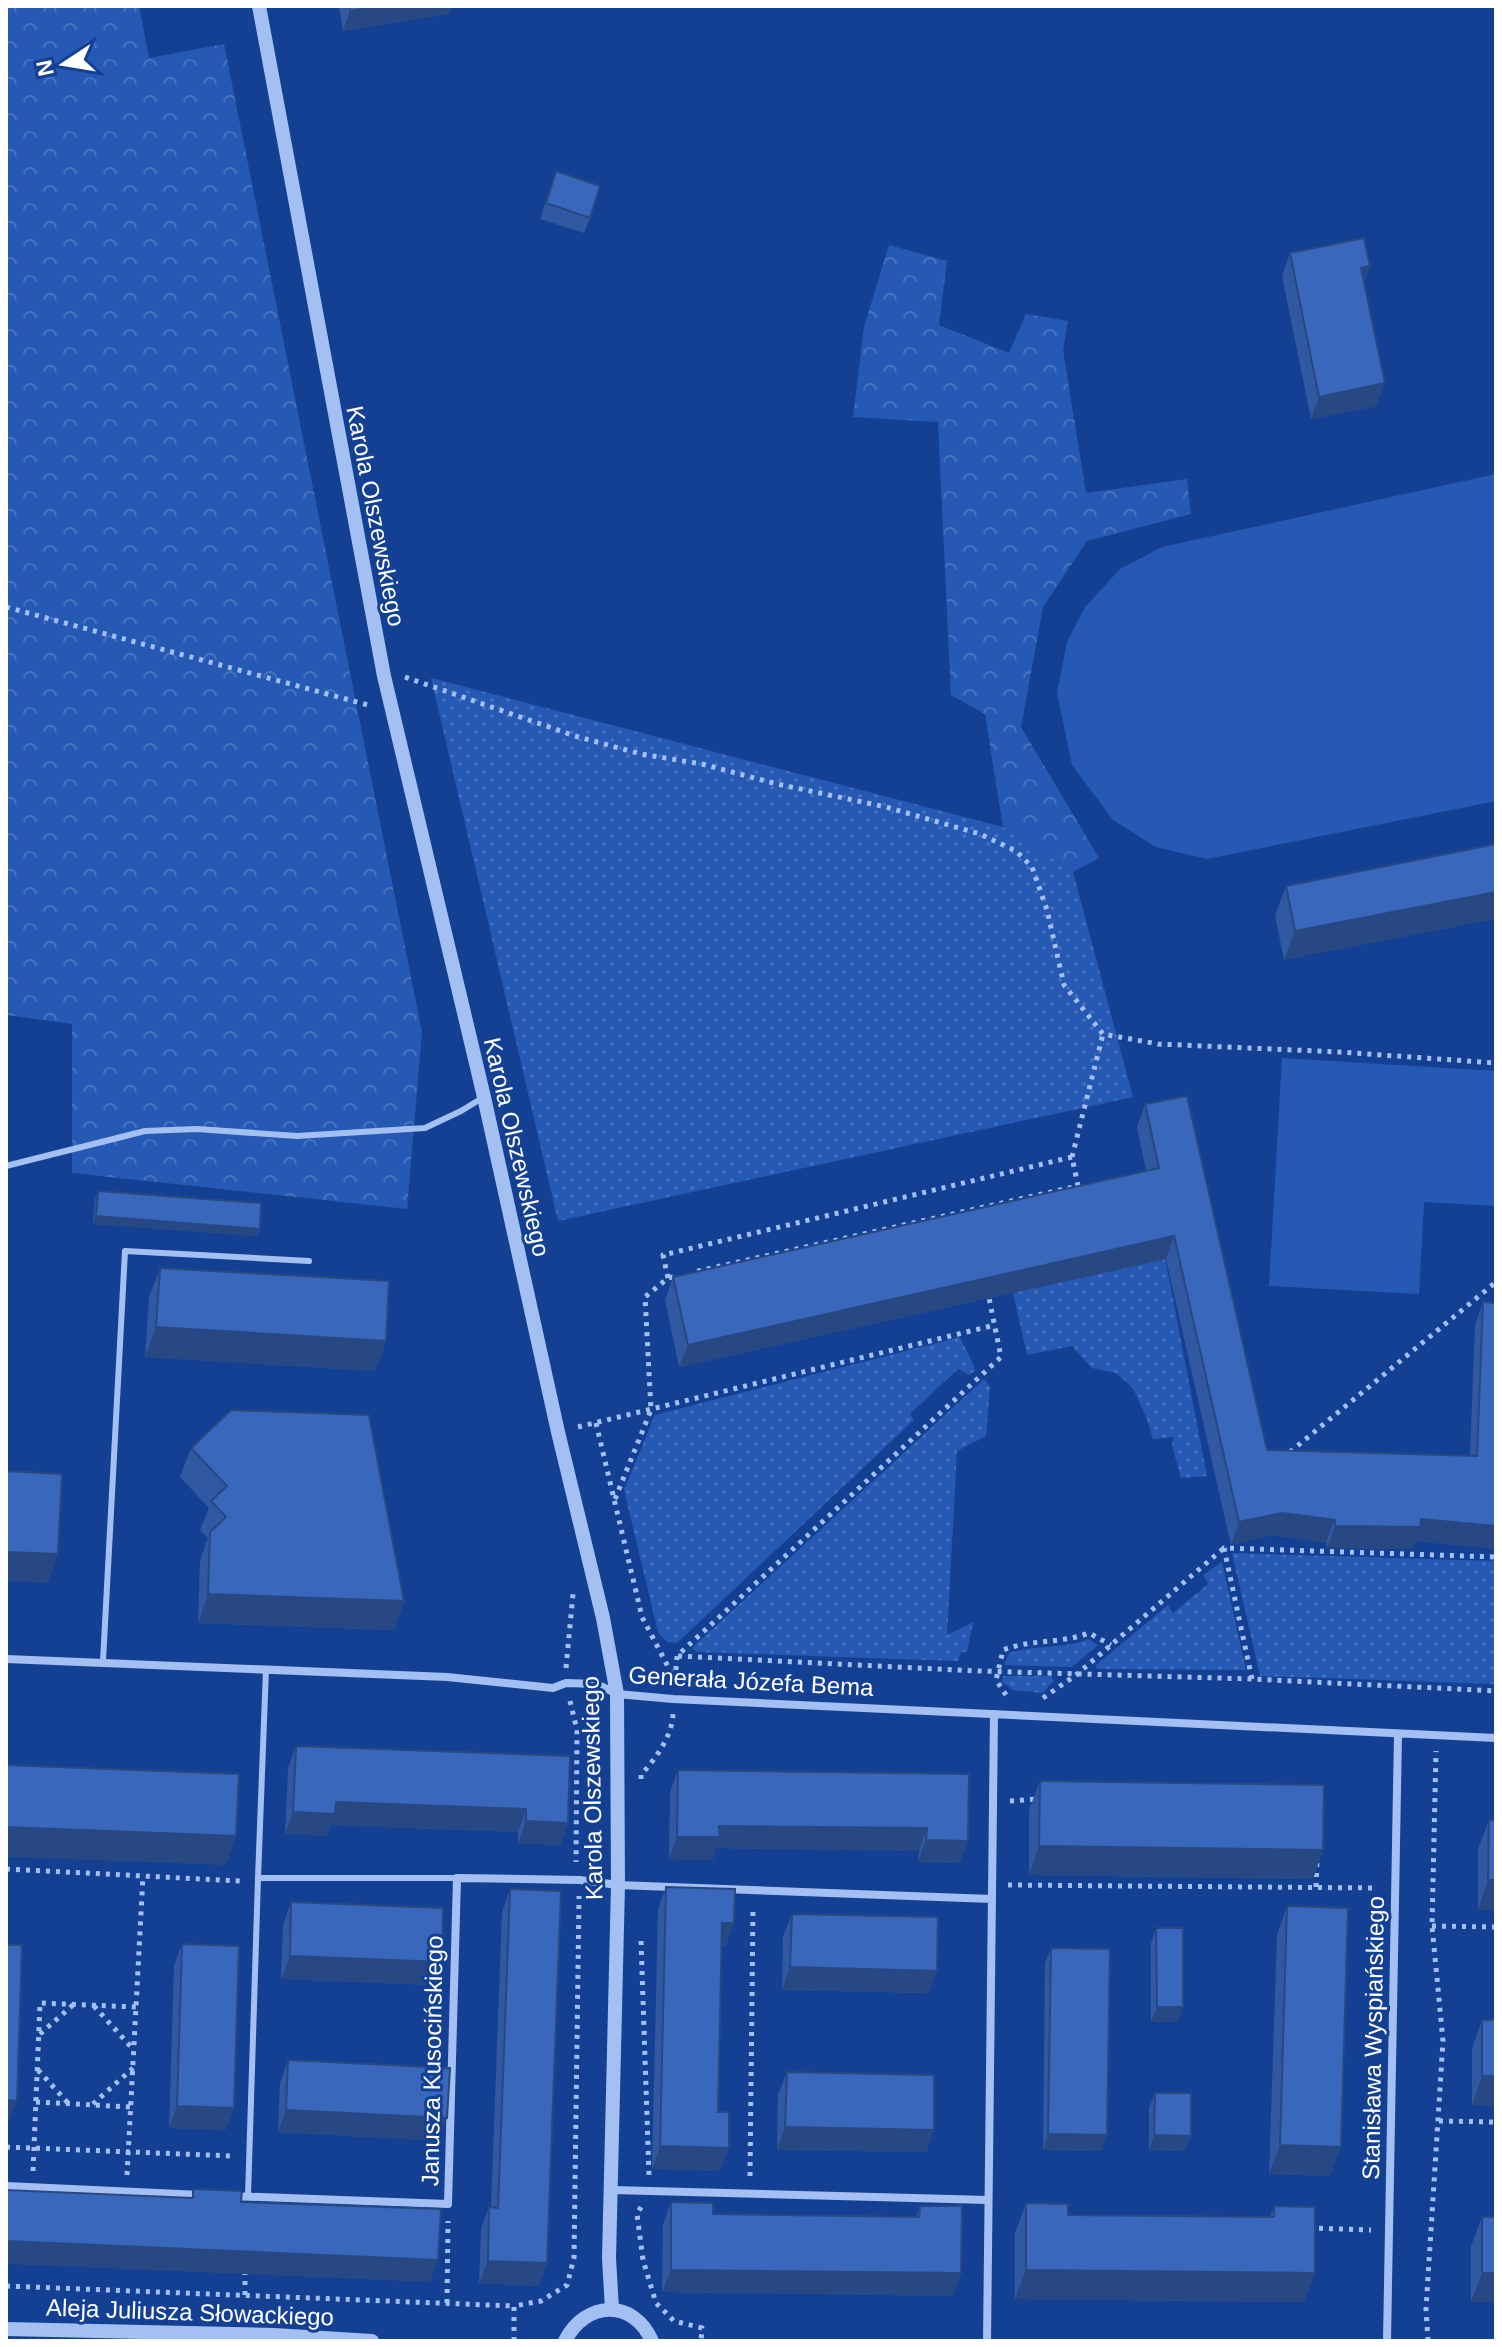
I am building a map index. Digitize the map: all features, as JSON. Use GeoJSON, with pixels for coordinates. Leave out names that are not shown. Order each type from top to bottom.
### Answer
{"type":"FeatureCollection","features":[{"type":"Feature","properties":{"kind":"street","name":"Karola Olszewskiego"},"geometry":{"type":"LineString","coordinates":[[259,6],[384,676],[484,1097],[558,1432],[603,1618],[617,1694],[618,1885],[609,2258],[612,2309]]}},
{"type":"Feature","properties":{"kind":"street","name":"Generała Józefa Bema"},"geometry":{"type":"LineString","coordinates":[[6,1659],[447,1677],[553,1688],[566,1683],[597,1684],[617,1694],[673,1699],[1496,1738]]}},
{"type":"Feature","properties":{"kind":"street"},"geometry":{"type":"LineString","coordinates":[[987,2341],[994,1714]]}},
{"type":"Feature","properties":{"kind":"street","name":"Stanisława Wyspiańskiego"},"geometry":{"type":"LineString","coordinates":[[1387,2341],[1398,1735]]}},
{"type":"Feature","properties":{"kind":"street"},"geometry":{"type":"LineString","coordinates":[[457,1878],[580,1880],[618,1885],[992,1899]]}},
{"type":"Feature","properties":{"kind":"street","name":"Janusza Kusocińskiego"},"geometry":{"type":"LineString","coordinates":[[6,2186],[448,2204],[457,1878]]}},
{"type":"Feature","properties":{"kind":"street"},"geometry":{"type":"LineString","coordinates":[[612,2190],[988,2200]]}},
{"type":"Feature","properties":{"kind":"street"},"geometry":{"type":"LineString","coordinates":[[565,2341],[582,2318],[596,2311],[612,2309],[639,2320],[652,2341]]}},
{"type":"Feature","properties":{"kind":"street","name":"Aleja Juliusza Słowackiego"},"geometry":{"type":"LineString","coordinates":[[6,2329],[274,2335],[372,2341]]}},
{"type":"Feature","properties":{"kind":"lane"},"geometry":{"type":"LineString","coordinates":[[6,1166],[145,1131],[197,1129],[297,1136],[425,1128],[484,1097]]}},
{"type":"Feature","properties":{"kind":"lane"},"geometry":{"type":"LineString","coordinates":[[103,1661],[125,1251],[309,1261]]}},
{"type":"Feature","properties":{"kind":"lane"},"geometry":{"type":"LineString","coordinates":[[248,2196],[266,1669]]}},
{"type":"Feature","properties":{"kind":"lane"},"geometry":{"type":"LineString","coordinates":[[258,1880],[457,1878]]}},
{"type":"Feature","properties":{"kind":"path"},"geometry":{"type":"LineString","coordinates":[[6,607],[370,705]]}},
{"type":"Feature","properties":{"kind":"path"},"geometry":{"type":"LineString","coordinates":[[384,676],[404,677],[575,736],[641,754],[702,764],[777,784],[886,807],[980,834],[1016,851],[1032,867],[1047,910],[1064,985],[1103,1034],[1158,1044],[1496,1063]]}},
{"type":"Feature","properties":{"kind":"path"},"geometry":{"type":"LineString","coordinates":[[615,1499],[651,1410],[645,1297],[668,1278],[1078,1186],[1072,1157],[1103,1034]]}},
{"type":"Feature","properties":{"kind":"path"},"geometry":{"type":"LineString","coordinates":[[668,1278],[663,1255],[1072,1157]]}},
{"type":"Feature","properties":{"kind":"path"},"geometry":{"type":"LineString","coordinates":[[1290,1452],[1496,1282]]}},
{"type":"Feature","properties":{"kind":"path"},"geometry":{"type":"LineString","coordinates":[[641,1791],[641,1775],[656,1758],[673,1723],[677,1656],[1001,1357],[989,1298]]}},
{"type":"Feature","properties":{"kind":"path"},"geometry":{"type":"LineString","coordinates":[[558,1432],[995,1325]]}},
{"type":"Feature","properties":{"kind":"path"},"geometry":{"type":"LineString","coordinates":[[596,1423],[642,1617],[675,1680]]}},
{"type":"Feature","properties":{"kind":"path"},"geometry":{"type":"LineString","coordinates":[[1224,1548],[1252,1679]]}},
{"type":"Feature","properties":{"kind":"path"},"geometry":{"type":"LineString","coordinates":[[1031,1699],[1041,1700],[1076,1675],[1224,1548],[1496,1557]]}},
{"type":"Feature","properties":{"kind":"path"},"geometry":{"type":"LineString","coordinates":[[1013,1696],[1005,1694],[996,1680],[1003,1650],[1019,1644],[1046,1644],[1089,1633],[1111,1645]]}},
{"type":"Feature","properties":{"kind":"path"},"geometry":{"type":"LineString","coordinates":[[677,1656],[1496,1691]]}},
{"type":"Feature","properties":{"kind":"path"},"geometry":{"type":"LineString","coordinates":[[6,2286],[514,2306],[541,2301],[567,2285],[574,2258],[580,1880],[576,1868],[577,1730],[566,1683]]}},
{"type":"Feature","properties":{"kind":"path"},"geometry":{"type":"LineString","coordinates":[[1428,2341],[1426,2309],[1443,2041],[1432,1926],[1436,1736]]}},
{"type":"Feature","properties":{"kind":"path"},"geometry":{"type":"LineString","coordinates":[[993,1802],[1038,1799]]}},
{"type":"Feature","properties":{"kind":"path"},"geometry":{"type":"LineString","coordinates":[[1316,1887],[1317,1859]]}},
{"type":"Feature","properties":{"kind":"path"},"geometry":{"type":"LineString","coordinates":[[6,1869],[258,1880]]}},
{"type":"Feature","properties":{"kind":"path"},"geometry":{"type":"LineString","coordinates":[[126,2192],[143,1876]]}},
{"type":"Feature","properties":{"kind":"path"},"geometry":{"type":"LineString","coordinates":[[992,1885],[1395,1888]]}},
{"type":"Feature","properties":{"kind":"path"},"geometry":{"type":"LineString","coordinates":[[750,2193],[753,1890]]}},
{"type":"Feature","properties":{"kind":"path"},"geometry":{"type":"LineString","coordinates":[[1432,1926],[1496,1927]]}},
{"type":"Feature","properties":{"kind":"path"},"geometry":{"type":"LineString","coordinates":[[641,1932],[648,2191],[637,2214],[649,2283],[656,2303],[674,2321],[702,2328],[701,2341]]}},
{"type":"Feature","properties":{"kind":"path"},"geometry":{"type":"LineString","coordinates":[[32,2188],[40,2003],[136,2007]]}},
{"type":"Feature","properties":{"kind":"path"},"geometry":{"type":"LineString","coordinates":[[39,2035],[74,2004]]}},
{"type":"Feature","properties":{"kind":"path"},"geometry":{"type":"LineString","coordinates":[[93,2005],[133,2049]]}},
{"type":"Feature","properties":{"kind":"path"},"geometry":{"type":"LineString","coordinates":[[93,2105],[133,2068]]}},
{"type":"Feature","properties":{"kind":"path"},"geometry":{"type":"LineString","coordinates":[[38,2070],[69,2103]]}},
{"type":"Feature","properties":{"kind":"path"},"geometry":{"type":"LineString","coordinates":[[36,2102],[131,2107]]}},
{"type":"Feature","properties":{"kind":"path"},"geometry":{"type":"LineString","coordinates":[[1439,2121],[1496,2122]]}},
{"type":"Feature","properties":{"kind":"path"},"geometry":{"type":"LineString","coordinates":[[6,2147],[249,2156]]}},
{"type":"Feature","properties":{"kind":"path"},"geometry":{"type":"LineString","coordinates":[[447,2303],[448,2204]]}},
{"type":"Feature","properties":{"kind":"path"},"geometry":{"type":"LineString","coordinates":[[1298,2228],[1390,2230]]}},
{"type":"Feature","properties":{"kind":"path"},"geometry":{"type":"LineString","coordinates":[[245,2295],[246,2267]]}},
{"type":"Feature","properties":{"kind":"path"},"geometry":{"type":"LineString","coordinates":[[514,2306],[514,2341]]}},
{"type":"Feature","properties":{"kind":"green space"},"geometry":{"type":"Polygon","coordinates":[[[6,6],[139,6],[149,58],[224,44],[422,1032],[407,1209],[72,1173],[72,1024],[6,1015],[6,6]]]}},
{"type":"Feature","properties":{"kind":"green space"},"geometry":{"type":"Polygon","coordinates":[[[889,245],[947,261],[939,325],[1009,353],[1026,314],[1068,321],[1063,350],[1086,493],[1187,479],[1191,514],[1087,541],[1043,607],[1021,727],[1099,858],[1073,872],[1003,827],[985,714],[951,695],[938,422],[853,417],[864,327],[889,245]]]}},
{"type":"Feature","properties":{"kind":"green space"},"geometry":{"type":"Polygon","coordinates":[[[1496,474],[1496,801],[1207,859],[1156,847],[1113,820],[1072,765],[1057,693],[1067,642],[1085,607],[1120,569],[1162,547],[1496,474]]]}},
{"type":"Feature","properties":{"kind":"green space"},"geometry":{"type":"Polygon","coordinates":[[[431,678],[1003,827],[1073,872],[1133,1097],[558,1221],[431,678]]]}},
{"type":"Feature","properties":{"kind":"green space"},"geometry":{"type":"Polygon","coordinates":[[[1282,1058],[1496,1071],[1496,1206],[1424,1202],[1419,1294],[1269,1286],[1282,1058]]]}},
{"type":"Feature","properties":{"kind":"green space"},"geometry":{"type":"Polygon","coordinates":[[[1161,1237],[1207,1476],[1181,1478],[1172,1445],[1174,1437],[1153,1439],[1133,1388],[1116,1373],[1092,1368],[1072,1346],[1027,1355],[1013,1293],[1135,1266],[1161,1237]]]}},
{"type":"Feature","properties":{"kind":"green space"},"geometry":{"type":"Polygon","coordinates":[[[960,1337],[975,1371],[969,1375],[958,1369],[910,1414],[914,1420],[677,1643],[667,1642],[658,1632],[624,1490],[655,1415],[960,1337]]]}},
{"type":"Feature","properties":{"kind":"green space"},"geometry":{"type":"Polygon","coordinates":[[[984,1379],[990,1387],[986,1436],[957,1451],[947,1635],[973,1622],[967,1652],[961,1652],[958,1661],[697,1652],[692,1648],[984,1379]]]}},
{"type":"Feature","properties":{"kind":"green space"},"geometry":{"type":"Polygon","coordinates":[[[1232,1553],[1496,1561],[1496,1684],[1260,1676],[1232,1553]]]}},
{"type":"Feature","properties":{"kind":"green space"},"geometry":{"type":"Polygon","coordinates":[[[1222,1562],[1246,1670],[1098,1669],[1095,1666],[1168,1605],[1173,1613],[1208,1584],[1203,1575],[1222,1562]]]}},
{"type":"Feature","properties":{"kind":"green space"},"geometry":{"type":"Polygon","coordinates":[[[1088,1639],[1098,1645],[1072,1667],[1004,1665],[1009,1653],[1069,1645],[1088,1639]]]}},
{"type":"Feature","properties":{"kind":"green space"},"geometry":{"type":"Polygon","coordinates":[[[1003,1676],[1051,1676],[1054,1681],[1042,1693],[1013,1690],[1002,1682],[1003,1676]]]}},
{"type":"Feature","properties":{"kind":"building"},"geometry":{"type":"Polygon","coordinates":[[[350,6],[379,6],[350,11],[350,6]]]}},
{"type":"Feature","properties":{"kind":"building"},"geometry":{"type":"Polygon","coordinates":[[[556,171],[600,186],[590,218],[546,203],[556,171]]]}},
{"type":"Feature","properties":{"kind":"building"},"geometry":{"type":"Polygon","coordinates":[[[1364,238],[1370,266],[1361,268],[1385,383],[1319,397],[1290,253],[1364,238]]]}},
{"type":"Feature","properties":{"kind":"building"},"geometry":{"type":"Polygon","coordinates":[[[1496,844],[1496,892],[1295,931],[1286,886],[1496,844]]]}},
{"type":"Feature","properties":{"kind":"building"},"geometry":{"type":"Polygon","coordinates":[[[1187,1096],[1267,1450],[1477,1456],[1483,1302],[1496,1303],[1496,1526],[1421,1519],[1420,1527],[1335,1526],[1335,1520],[1282,1513],[1239,1522],[1174,1236],[688,1345],[673,1277],[1159,1168],[1145,1104],[1187,1096]]]}},
{"type":"Feature","properties":{"kind":"building"},"geometry":{"type":"Polygon","coordinates":[[[98,1191],[261,1203],[260,1229],[96,1216],[98,1191]]]}},
{"type":"Feature","properties":{"kind":"building"},"geometry":{"type":"Polygon","coordinates":[[[160,1268],[389,1281],[386,1341],[156,1327],[160,1268]]]}},
{"type":"Feature","properties":{"kind":"building"},"geometry":{"type":"Polygon","coordinates":[[[231,1410],[369,1415],[404,1601],[208,1594],[210,1532],[226,1517],[211,1501],[227,1486],[191,1448],[231,1410]]]}},
{"type":"Feature","properties":{"kind":"building"},"geometry":{"type":"Polygon","coordinates":[[[6,1471],[62,1474],[58,1554],[6,1552],[6,1471]]]}},
{"type":"Feature","properties":{"kind":"building"},"geometry":{"type":"Polygon","coordinates":[[[296,1746],[570,1756],[568,1823],[526,1821],[526,1809],[336,1802],[335,1814],[293,1812],[296,1746]]]}},
{"type":"Feature","properties":{"kind":"building"},"geometry":{"type":"Polygon","coordinates":[[[6,1765],[239,1774],[236,1836],[6,1827],[6,1765]]]}},
{"type":"Feature","properties":{"kind":"building"},"geometry":{"type":"Polygon","coordinates":[[[678,1770],[969,1774],[968,1841],[926,1840],[927,1828],[719,1826],[720,1837],[677,1837],[678,1770]]]}},
{"type":"Feature","properties":{"kind":"building"},"geometry":{"type":"Polygon","coordinates":[[[1040,1781],[1324,1785],[1323,1850],[1039,1846],[1040,1781]]]}},
{"type":"Feature","properties":{"kind":"building"},"geometry":{"type":"Polygon","coordinates":[[[1489,1820],[1496,1820],[1496,1880],[1488,1880],[1489,1820]]]}},
{"type":"Feature","properties":{"kind":"building"},"geometry":{"type":"Polygon","coordinates":[[[666,1887],[735,1889],[734,1923],[722,1923],[718,2112],[729,2112],[729,2148],[660,2146],[666,1887]]]}},
{"type":"Feature","properties":{"kind":"building"},"geometry":{"type":"Polygon","coordinates":[[[510,1889],[561,1891],[547,2263],[488,2261],[489,2207],[498,2208],[510,1889]]]}},
{"type":"Feature","properties":{"kind":"building"},"geometry":{"type":"Polygon","coordinates":[[[291,1902],[443,1908],[442,1962],[290,1956],[291,1902]]]}},
{"type":"Feature","properties":{"kind":"building"},"geometry":{"type":"Polygon","coordinates":[[[1287,1906],[1348,1908],[1341,2147],[1280,2145],[1287,1906]]]}},
{"type":"Feature","properties":{"kind":"building"},"geometry":{"type":"Polygon","coordinates":[[[792,1914],[938,1917],[937,1971],[790,1967],[792,1914]]]}},
{"type":"Feature","properties":{"kind":"building"},"geometry":{"type":"Polygon","coordinates":[[[1156,1928],[1183,1928],[1183,2007],[1157,2007],[1156,1928]]]}},
{"type":"Feature","properties":{"kind":"building"},"geometry":{"type":"Polygon","coordinates":[[[182,1944],[239,1946],[234,2108],[177,2106],[182,1944]]]}},
{"type":"Feature","properties":{"kind":"building"},"geometry":{"type":"Polygon","coordinates":[[[6,1945],[22,1945],[17,2101],[6,2100],[6,1945]]]}},
{"type":"Feature","properties":{"kind":"building"},"geometry":{"type":"Polygon","coordinates":[[[1051,1948],[1110,1949],[1107,2135],[1048,2134],[1051,1948]]]}},
{"type":"Feature","properties":{"kind":"building"},"geometry":{"type":"Polygon","coordinates":[[[1482,2020],[1496,2020],[1496,2076],[1482,2076],[1482,2020]]]}},
{"type":"Feature","properties":{"kind":"building"},"geometry":{"type":"Polygon","coordinates":[[[288,2060],[450,2068],[447,2118],[286,2110],[288,2060]]]}},
{"type":"Feature","properties":{"kind":"building"},"geometry":{"type":"Polygon","coordinates":[[[787,2072],[934,2075],[934,2130],[785,2127],[787,2072]]]}},
{"type":"Feature","properties":{"kind":"building"},"geometry":{"type":"Polygon","coordinates":[[[1155,2093],[1191,2093],[1191,2136],[1154,2135],[1155,2093]]]}},
{"type":"Feature","properties":{"kind":"building"},"geometry":{"type":"Polygon","coordinates":[[[193,2189],[242,2191],[241,2202],[441,2209],[438,2260],[6,2241],[6,2190],[193,2198],[193,2189]]]}},
{"type":"Feature","properties":{"kind":"building"},"geometry":{"type":"Polygon","coordinates":[[[671,2202],[713,2203],[713,2214],[919,2217],[920,2206],[962,2206],[961,2273],[671,2270],[671,2202]]]}},
{"type":"Feature","properties":{"kind":"building"},"geometry":{"type":"Polygon","coordinates":[[[1026,2203],[1068,2204],[1068,2215],[1274,2217],[1274,2206],[1315,2207],[1315,2273],[1026,2270],[1026,2203]]]}},
{"type":"Feature","properties":{"kind":"building"},"geometry":{"type":"Polygon","coordinates":[[[1482,2217],[1496,2217],[1496,2273],[1482,2273],[1482,2217]]]}}]}
